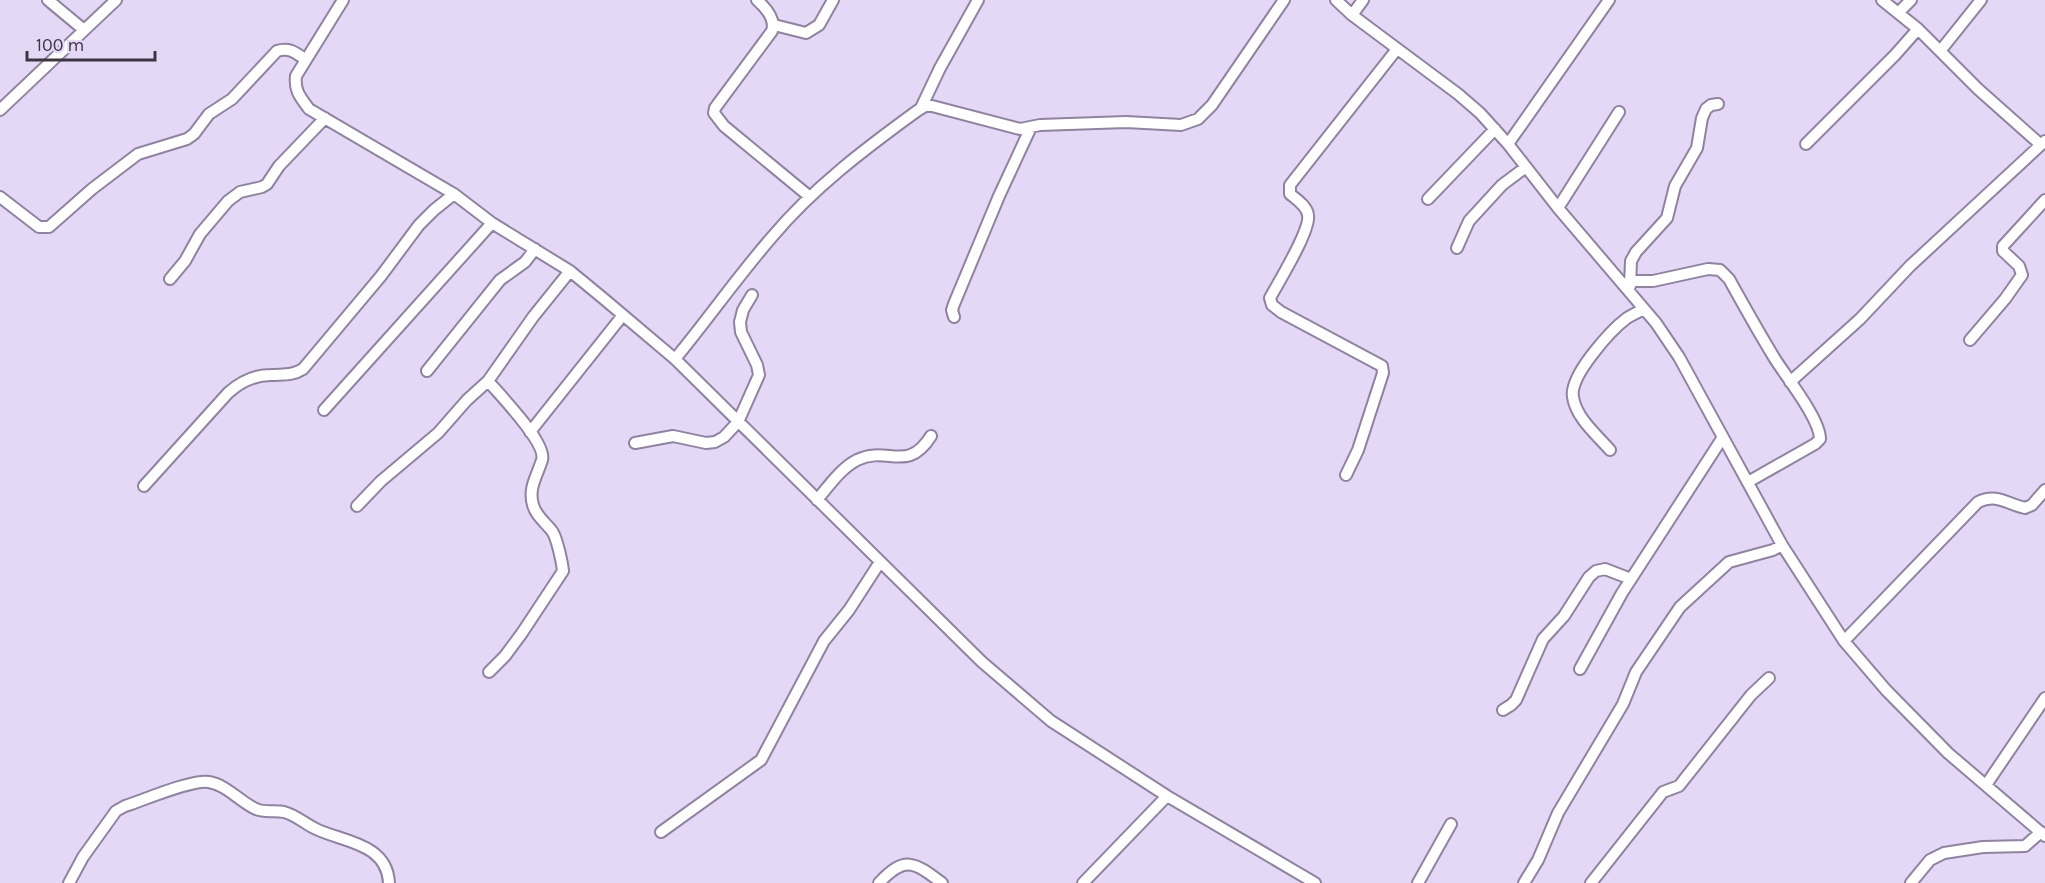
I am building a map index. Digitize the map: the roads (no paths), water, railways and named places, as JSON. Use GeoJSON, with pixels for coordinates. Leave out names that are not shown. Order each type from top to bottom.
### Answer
{"type":"FeatureCollection","features":[{"type":"Feature","properties":{"kind":"street"},"geometry":{"type":"LineString","coordinates":[[48,0],[84,30]]}},
{"type":"Feature","properties":{"kind":"street"},"geometry":{"type":"LineString","coordinates":[[0,110],[116,0]]}},
{"type":"Feature","properties":{"kind":"street"},"geometry":{"type":"LineString","coordinates":[[343,0],[296,76],[297,93],[309,109],[454,194],[492,223],[570,271],[675,359],[982,662],[1051,721],[1167,796],[1315,883]]}},
{"type":"Feature","properties":{"kind":"street"},"geometry":{"type":"LineString","coordinates":[[757,0],[771,17],[774,25],[772,31],[715,108],[714,114],[724,126],[810,197]]}},
{"type":"Feature","properties":{"kind":"street"},"geometry":{"type":"LineString","coordinates":[[774,25],[806,33],[819,25],[833,0]]}},
{"type":"Feature","properties":{"kind":"street"},"geometry":{"type":"LineString","coordinates":[[921,108],[940,68],[978,0]]}},
{"type":"Feature","properties":{"kind":"street"},"geometry":{"type":"LineString","coordinates":[[675,359],[772,236],[810,197],[867,147],[921,108],[932,106],[1020,129],[1126,122],[1181,125],[1198,118],[1212,105],[1284,0]]}},
{"type":"Feature","properties":{"kind":"street"},"geometry":{"type":"LineString","coordinates":[[1336,0],[1352,15],[1480,112],[1508,144],[1558,208],[1644,309],[1680,357],[1782,545],[1844,641],[1886,690],[1948,753],[2043,834],[2025,846],[1983,847],[1936,856],[1911,883]]}},
{"type":"Feature","properties":{"kind":"street"},"geometry":{"type":"LineString","coordinates":[[1352,15],[1363,0]]}},
{"type":"Feature","properties":{"kind":"street"},"geometry":{"type":"LineString","coordinates":[[1508,144],[1609,0]]}},
{"type":"Feature","properties":{"kind":"street"},"geometry":{"type":"LineString","coordinates":[[1790,382],[1860,319],[1910,266],[2043,143],[1978,89],[1941,50],[1899,12],[1882,0]]}},
{"type":"Feature","properties":{"kind":"street"},"geometry":{"type":"LineString","coordinates":[[1899,12],[1911,0]]}},
{"type":"Feature","properties":{"kind":"street"},"geometry":{"type":"LineString","coordinates":[[1941,50],[1982,0]]}},
{"type":"Feature","properties":{"kind":"street"},"geometry":{"type":"LineString","coordinates":[[1806,144],[1918,29]]}},
{"type":"Feature","properties":{"kind":"street"},"geometry":{"type":"LineString","coordinates":[[0,197],[39,227],[49,227],[92,189],[138,154],[187,139],[194,134],[209,114],[232,99],[277,51],[293,50],[306,60]]}},
{"type":"Feature","properties":{"kind":"street"},"geometry":{"type":"LineString","coordinates":[[1346,475],[1358,450],[1383,373],[1382,366],[1281,312],[1272,305],[1270,298],[1288,267],[1309,217],[1307,210],[1290,194],[1290,185],[1397,50]]}},
{"type":"Feature","properties":{"kind":"street"},"geometry":{"type":"LineString","coordinates":[[1631,293],[1629,280],[1631,261],[1635,252],[1667,218],[1671,196],[1697,148],[1702,118],[1706,109],[1718,104]]}},
{"type":"Feature","properties":{"kind":"street"},"geometry":{"type":"LineString","coordinates":[[1558,208],[1619,112]]}},
{"type":"Feature","properties":{"kind":"street"},"geometry":{"type":"LineString","coordinates":[[170,279],[185,261],[200,234],[228,201],[240,192],[267,184],[279,166],[325,118]]}},
{"type":"Feature","properties":{"kind":"street"},"geometry":{"type":"LineString","coordinates":[[954,317],[952,310],[954,304],[999,196],[1031,127]]}},
{"type":"Feature","properties":{"kind":"street"},"geometry":{"type":"LineString","coordinates":[[1428,199],[1495,129]]}},
{"type":"Feature","properties":{"kind":"street"},"geometry":{"type":"LineString","coordinates":[[1457,248],[1469,221],[1486,201],[1502,185],[1526,167]]}},
{"type":"Feature","properties":{"kind":"street"},"geometry":{"type":"LineString","coordinates":[[144,486],[239,383],[260,376],[293,375],[303,369],[381,276],[419,225],[454,194]]}},
{"type":"Feature","properties":{"kind":"street"},"geometry":{"type":"LineString","coordinates":[[1970,340],[2022,275],[2019,266],[2003,251],[2003,246],[2045,201]]}},
{"type":"Feature","properties":{"kind":"street"},"geometry":{"type":"LineString","coordinates":[[324,410],[492,223]]}},
{"type":"Feature","properties":{"kind":"street"},"geometry":{"type":"LineString","coordinates":[[427,370],[500,280],[525,262],[535,249]]}},
{"type":"Feature","properties":{"kind":"street"},"geometry":{"type":"LineString","coordinates":[[1629,280],[1653,281],[1708,269],[1720,270],[1729,279],[1816,425],[1820,439],[1809,448],[1748,482]]}},
{"type":"Feature","properties":{"kind":"street"},"geometry":{"type":"LineString","coordinates":[[357,506],[381,481],[438,433],[467,400],[488,381],[532,317],[570,271]]}},
{"type":"Feature","properties":{"kind":"street"},"geometry":{"type":"LineString","coordinates":[[635,444],[673,436],[706,443],[716,442],[738,422],[759,375],[757,365],[741,332],[740,322],[743,310],[752,295]]}},
{"type":"Feature","properties":{"kind":"street"},"geometry":{"type":"LineString","coordinates":[[1610,450],[1584,420],[1575,405],[1572,395],[1573,387],[1592,356],[1618,327],[1627,318],[1644,309]]}},
{"type":"Feature","properties":{"kind":"street"},"geometry":{"type":"LineString","coordinates":[[530,432],[623,315]]}},
{"type":"Feature","properties":{"kind":"street"},"geometry":{"type":"LineString","coordinates":[[488,381],[542,449],[543,458],[532,485],[531,494],[533,506],[541,520],[553,533],[562,571],[522,633],[505,656],[489,672]]}},
{"type":"Feature","properties":{"kind":"street"},"geometry":{"type":"LineString","coordinates":[[817,500],[856,460],[880,455],[908,457],[924,447],[931,436]]}},
{"type":"Feature","properties":{"kind":"street"},"geometry":{"type":"LineString","coordinates":[[1580,669],[1631,579],[1723,436]]}},
{"type":"Feature","properties":{"kind":"street"},"geometry":{"type":"LineString","coordinates":[[1844,641],[1978,502],[1988,498],[1999,498],[2025,508],[2032,505],[2045,490]]}},
{"type":"Feature","properties":{"kind":"street"},"geometry":{"type":"LineString","coordinates":[[1524,883],[1538,860],[1558,813],[1623,704],[1636,672],[1680,607],[1729,562],[1773,550],[1782,545]]}},
{"type":"Feature","properties":{"kind":"street"},"geometry":{"type":"LineString","coordinates":[[661,832],[761,760],[824,641],[849,610],[879,562]]}},
{"type":"Feature","properties":{"kind":"street"},"geometry":{"type":"LineString","coordinates":[[1503,710],[1516,700],[1544,639],[1564,616],[1589,577],[1605,569],[1631,579]]}},
{"type":"Feature","properties":{"kind":"street"},"geometry":{"type":"LineString","coordinates":[[1591,883],[1663,792],[1679,786],[1738,711],[1769,678]]}},
{"type":"Feature","properties":{"kind":"street"},"geometry":{"type":"LineString","coordinates":[[1986,785],[2045,698]]}},
{"type":"Feature","properties":{"kind":"street"},"geometry":{"type":"LineString","coordinates":[[69,883],[83,857],[116,812],[124,806],[188,784],[201,782],[217,784],[260,811],[288,814],[327,834],[353,841],[379,859],[388,875],[389,883]]}},
{"type":"Feature","properties":{"kind":"street"},"geometry":{"type":"LineString","coordinates":[[1083,883],[1167,796]]}},
{"type":"Feature","properties":{"kind":"street"},"geometry":{"type":"LineString","coordinates":[[1418,883],[1451,824]]}},
{"type":"Feature","properties":{"kind":"street"},"geometry":{"type":"LineString","coordinates":[[879,883],[888,873],[905,863],[914,865],[942,883]]}}]}
